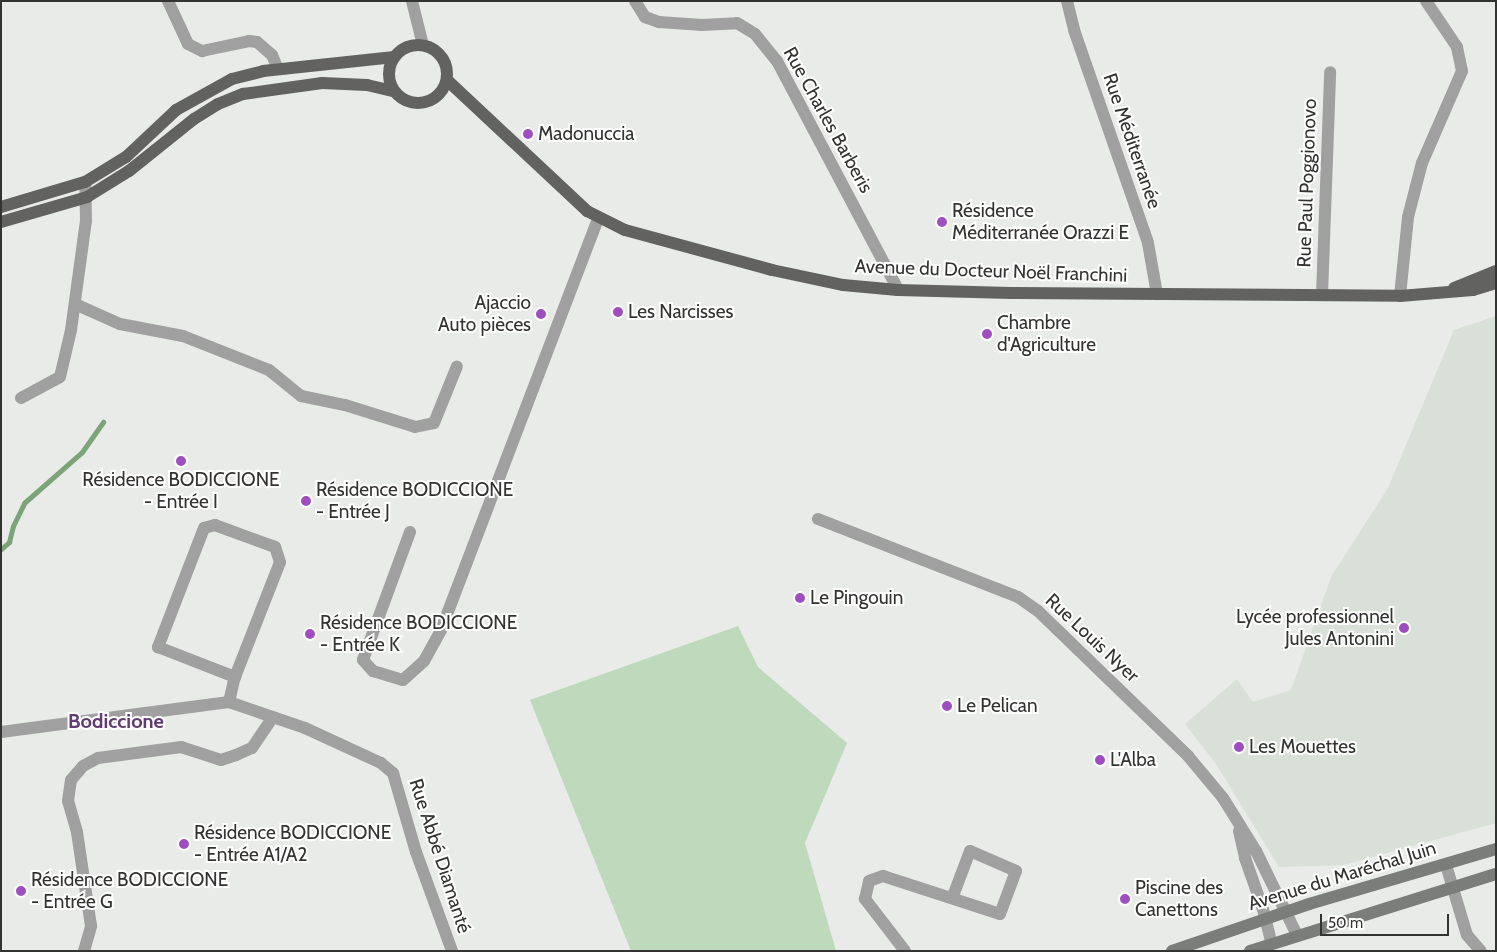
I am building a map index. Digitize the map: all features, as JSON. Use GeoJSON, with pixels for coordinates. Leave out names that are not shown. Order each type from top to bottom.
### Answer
{"type":"FeatureCollection","features":[{"type":"Feature","properties":{"kind":"main road"},"geometry":{"type":"LineString","coordinates":[[1,207],[85,182],[126,157],[176,110],[203,93],[232,79],[278,69],[394,57],[407,47],[423,45],[440,54],[445,61],[448,80],[438,97],[420,104],[410,102],[394,91],[367,85],[322,83],[243,94],[218,104],[194,119],[129,171],[87,197],[1,222]]}},
{"type":"Feature","properties":{"kind":"main road"},"geometry":{"type":"LineString","coordinates":[[394,57],[389,73],[394,91]]}},
{"type":"Feature","properties":{"kind":"main road","name":"Avenue du Docteur Noël Franchini"},"geometry":{"type":"LineString","coordinates":[[448,80],[587,211],[625,230],[772,270],[843,286],[898,290],[1400,296],[1473,290],[1496,283]]}},
{"type":"Feature","properties":{"kind":"main road","name":"Avenue du Docteur Noël Franchini"},"geometry":{"type":"LineString","coordinates":[[1447,291],[1496,271]]}},
{"type":"Feature","properties":{"kind":"main road","name":"Avenue du Maréchal Juin"},"geometry":{"type":"LineString","coordinates":[[1172,951],[1266,918],[1496,849]]}},
{"type":"Feature","properties":{"kind":"main road"},"geometry":{"type":"LineString","coordinates":[[1250,951],[1496,874]]}},
{"type":"Feature","properties":{"kind":"street"},"geometry":{"type":"LineString","coordinates":[[168,1],[188,44],[202,51],[249,40],[257,42],[272,55],[278,69]]}},
{"type":"Feature","properties":{"kind":"street"},"geometry":{"type":"LineString","coordinates":[[412,1],[423,45]]}},
{"type":"Feature","properties":{"kind":"street","name":"Rue Charles Barberis"},"geometry":{"type":"LineString","coordinates":[[635,1],[645,17],[659,22],[702,26],[737,23],[755,34],[776,61],[898,290]]}},
{"type":"Feature","properties":{"kind":"street","name":"Rue Méditerranée"},"geometry":{"type":"LineString","coordinates":[[1067,1],[1074,30],[1148,243],[1157,294]]}},
{"type":"Feature","properties":{"kind":"street"},"geometry":{"type":"LineString","coordinates":[[1400,296],[1408,217],[1422,163],[1462,71],[1457,47],[1426,1]]}},
{"type":"Feature","properties":{"kind":"street","name":"Rue Paul Poggionovo"},"geometry":{"type":"LineString","coordinates":[[1322,296],[1330,72]]}},
{"type":"Feature","properties":{"kind":"street"},"geometry":{"type":"LineString","coordinates":[[21,398],[60,376],[75,304],[87,197],[85,182]]}},
{"type":"Feature","properties":{"kind":"street"},"geometry":{"type":"LineString","coordinates":[[410,532],[363,660],[373,671],[403,680],[424,661],[441,630],[599,217]]}},
{"type":"Feature","properties":{"kind":"street"},"geometry":{"type":"LineString","coordinates":[[75,304],[120,324],[183,336],[269,370],[301,396],[345,405],[415,427],[434,423],[458,366]]}},
{"type":"Feature","properties":{"kind":"street","name":"Rue Louis Nyer"},"geometry":{"type":"LineString","coordinates":[[818,519],[1018,597],[1038,611],[1188,756],[1223,798],[1256,851],[1297,935]]}},
{"type":"Feature","properties":{"kind":"street"},"geometry":{"type":"LineString","coordinates":[[229,702],[235,677],[280,562],[275,547],[215,525],[204,528],[158,646],[235,677]]}},
{"type":"Feature","properties":{"kind":"street"},"geometry":{"type":"LineString","coordinates":[[1,732],[229,702],[273,717],[252,748],[221,760],[181,747],[98,758],[83,766],[71,780],[68,801],[77,832],[91,926],[84,951]]}},
{"type":"Feature","properties":{"kind":"street","name":"Rue Abbé Diamanté"},"geometry":{"type":"LineString","coordinates":[[273,717],[305,728],[394,773],[416,852],[452,951]]}},
{"type":"Feature","properties":{"kind":"street","name":"Rue Louis Nyer"},"geometry":{"type":"LineString","coordinates":[[1239,826],[1244,858],[1266,918],[1272,944]]}},
{"type":"Feature","properties":{"kind":"street"},"geometry":{"type":"LineString","coordinates":[[905,951],[865,899],[869,881],[883,876],[953,896],[1000,914],[1016,871],[970,852],[953,896]]}},
{"type":"Feature","properties":{"kind":"street"},"geometry":{"type":"LineString","coordinates":[[1446,864],[1467,934],[1481,951]]}},
{"type":"Feature","properties":{"kind":"shaded area","name":"Lycée professionnel Jules Antonini"},"geometry":{"type":"Polygon","coordinates":[[[1496,316],[1496,823],[1344,865],[1279,867],[1216,764],[1185,724],[1237,679],[1253,702],[1291,690],[1331,577],[1388,488],[1454,330],[1496,316]]]}},
{"type":"Feature","properties":{"kind":"green space"},"geometry":{"type":"Polygon","coordinates":[[[738,626],[758,667],[847,743],[805,843],[836,951],[631,951],[530,700],[738,626]]]}},
{"type":"Feature","properties":{"kind":"waterway"},"geometry":{"type":"LineString","coordinates":[[1,549],[9,542],[13,526],[24,503],[82,452],[103,422]]}},
{"type":"Feature","properties":{"kind":"place","name":"Madonuccia"},"geometry":{"type":"Point","coordinates":[528,134]}},
{"type":"Feature","properties":{"kind":"place","name":"Résidence Méditerranée Orazzi E"},"geometry":{"type":"Point","coordinates":[942,222]}},
{"type":"Feature","properties":{"kind":"place","name":"Les Narcisses"},"geometry":{"type":"Point","coordinates":[618,312]}},
{"type":"Feature","properties":{"kind":"place","name":"Ajaccio Auto pièces"},"geometry":{"type":"Point","coordinates":[541,314]}},
{"type":"Feature","properties":{"kind":"place","name":"Chambre d'Agriculture"},"geometry":{"type":"Point","coordinates":[987,334]}},
{"type":"Feature","properties":{"kind":"place","name":"Résidence BODICCIONE - Entrée I"},"geometry":{"type":"Point","coordinates":[181,461]}},
{"type":"Feature","properties":{"kind":"place","name":"Résidence BODICCIONE - Entrée J"},"geometry":{"type":"Point","coordinates":[306,501]}},
{"type":"Feature","properties":{"kind":"place","name":"Le Pingouin"},"geometry":{"type":"Point","coordinates":[800,598]}},
{"type":"Feature","properties":{"kind":"place","name":"Lycée professionnel Jules Antonini"},"geometry":{"type":"Point","coordinates":[1404,628]}},
{"type":"Feature","properties":{"kind":"place","name":"Résidence BODICCIONE - Entrée K"},"geometry":{"type":"Point","coordinates":[310,634]}},
{"type":"Feature","properties":{"kind":"place","name":"Le Pelican"},"geometry":{"type":"Point","coordinates":[947,706]}},
{"type":"Feature","properties":{"kind":"place","name":"Les Mouettes"},"geometry":{"type":"Point","coordinates":[1239,747]}},
{"type":"Feature","properties":{"kind":"place","name":"L'Alba"},"geometry":{"type":"Point","coordinates":[1100,760]}},
{"type":"Feature","properties":{"kind":"place","name":"Résidence BODICCIONE - Entrée A1/A2"},"geometry":{"type":"Point","coordinates":[184,844]}},
{"type":"Feature","properties":{"kind":"place","name":"Résidence BODICCIONE - Entrée G"},"geometry":{"type":"Point","coordinates":[21,891]}},
{"type":"Feature","properties":{"kind":"place","name":"Piscine des Canettons"},"geometry":{"type":"Point","coordinates":[1125,899]}},
{"type":"Feature","properties":{"kind":"district","name":"Bodiccione"},"geometry":{"type":"Point","coordinates":[116,721]}}]}
